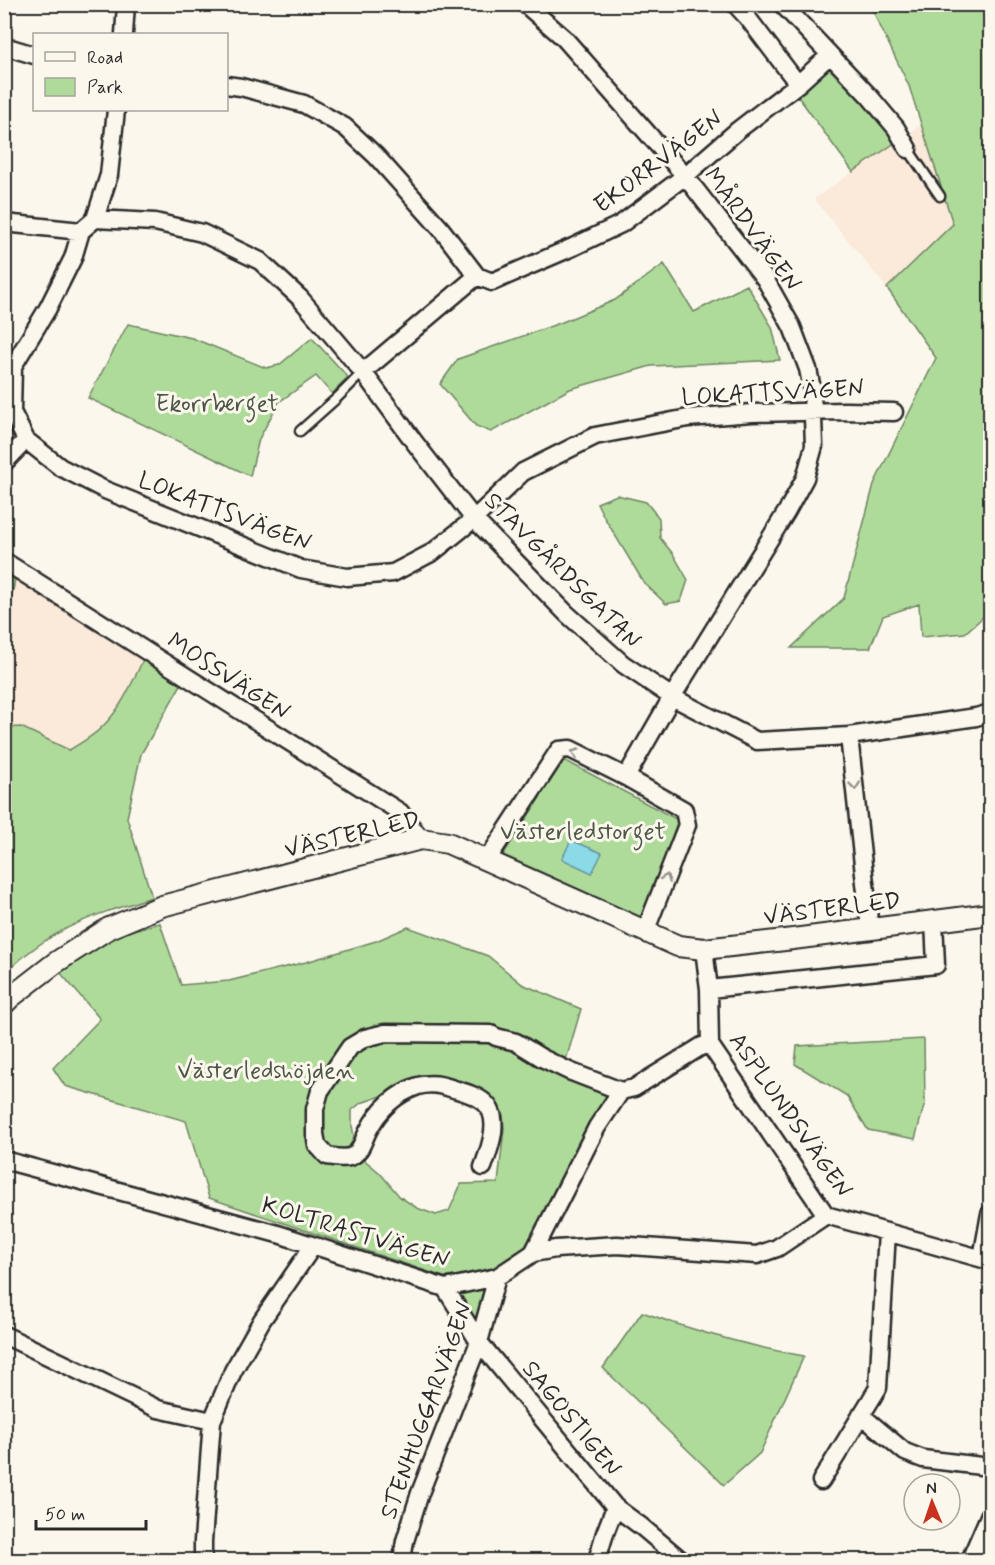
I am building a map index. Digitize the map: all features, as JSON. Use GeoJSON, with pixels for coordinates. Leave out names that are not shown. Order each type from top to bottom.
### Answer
{"type":"FeatureCollection","features":[{"type":"Feature","properties":{"kind":"street"},"geometry":{"type":"LineString","coordinates":[[124,33],[126,4]]}},
{"type":"Feature","properties":{"kind":"street","name":"MÅRDVÄGEN"},"geometry":{"type":"LineString","coordinates":[[525,4],[564,38],[685,176],[765,279],[792,327],[808,369],[812,389],[814,446],[805,478],[672,697],[627,777]]}},
{"type":"Feature","properties":{"kind":"street"},"geometry":{"type":"LineString","coordinates":[[735,4],[798,84]]}},
{"type":"Feature","properties":{"kind":"street"},"geometry":{"type":"LineString","coordinates":[[782,4],[870,97],[896,128],[908,149]]}},
{"type":"Feature","properties":{"kind":"street"},"geometry":{"type":"LineString","coordinates":[[4,46],[33,55]]}},
{"type":"Feature","properties":{"kind":"street","name":"EKORRVÄGEN"},"geometry":{"type":"LineString","coordinates":[[477,276],[492,282],[573,248],[621,224],[685,176],[830,55]]}},
{"type":"Feature","properties":{"kind":"street"},"geometry":{"type":"LineString","coordinates":[[228,85],[304,105],[345,127],[376,156],[441,229],[477,276],[363,372]]}},
{"type":"Feature","properties":{"kind":"street"},"geometry":{"type":"LineString","coordinates":[[4,223],[81,231],[95,219],[109,175],[116,111]]}},
{"type":"Feature","properties":{"kind":"street","name":"STAVGÅRDSGATAN"},"geometry":{"type":"LineString","coordinates":[[95,219],[155,222],[202,233],[260,261],[300,298],[363,372],[474,519],[575,621],[623,664],[672,697],[758,741],[849,736],[990,713]]}},
{"type":"Feature","properties":{"kind":"street","name":"LOKATTSVÄGEN"},"geometry":{"type":"LineString","coordinates":[[81,231],[73,258],[48,308],[13,366],[12,412],[26,440],[60,467],[105,490],[301,569],[347,577],[393,573],[433,552],[474,519],[523,472],[595,436],[688,418],[752,413],[894,412]]}},
{"type":"Feature","properties":{"kind":"street"},"geometry":{"type":"LineString","coordinates":[[4,463],[26,440]]}},
{"type":"Feature","properties":{"kind":"street","name":"MOSSVÄGEN"},"geometry":{"type":"LineString","coordinates":[[4,561],[400,812],[421,839]]}},
{"type":"Feature","properties":{"kind":"street"},"geometry":{"type":"LineString","coordinates":[[849,736],[870,929]]}},
{"type":"Feature","properties":{"kind":"street"},"geometry":{"type":"LineString","coordinates":[[487,860],[559,750],[570,749],[627,777],[684,810],[687,825],[645,932]]}},
{"type":"Feature","properties":{"kind":"street","name":"VÄSTERLED"},"geometry":{"type":"LineString","coordinates":[[4,1004],[55,963],[109,928],[162,906],[421,839],[448,843],[678,946],[704,949],[990,914]]}},
{"type":"Feature","properties":{"kind":"street","name":"VÄSTERLED"},"geometry":{"type":"LineString","coordinates":[[709,989],[936,965],[934,921]]}},
{"type":"Feature","properties":{"kind":"street","name":"ASPLUNDSVÄGEN"},"geometry":{"type":"LineString","coordinates":[[704,949],[709,989],[710,1045],[826,1215],[986,1260]]}},
{"type":"Feature","properties":{"kind":"street"},"geometry":{"type":"LineString","coordinates":[[483,1167],[490,1148],[493,1123],[491,1110],[483,1100],[435,1083],[405,1091],[375,1116],[360,1148],[353,1156],[347,1158],[327,1156],[317,1145],[314,1123],[320,1091],[350,1047],[365,1038],[385,1033],[491,1034],[516,1042],[568,1071],[621,1091],[634,1088],[702,1046],[710,1045]]}},
{"type":"Feature","properties":{"kind":"street"},"geometry":{"type":"LineString","coordinates":[[533,1253],[597,1127],[621,1091]]}},
{"type":"Feature","properties":{"kind":"street","name":"KOLTRASTVÄGEN"},"geometry":{"type":"LineString","coordinates":[[4,1160],[278,1234],[445,1288],[497,1277],[533,1253],[556,1249],[617,1245],[757,1255],[777,1248],[826,1215]]}},
{"type":"Feature","properties":{"kind":"street"},"geometry":{"type":"LineString","coordinates":[[986,1260],[990,1214]]}},
{"type":"Feature","properties":{"kind":"street"},"geometry":{"type":"LineString","coordinates":[[821,1481],[878,1388],[887,1232]]}},
{"type":"Feature","properties":{"kind":"street"},"geometry":{"type":"LineString","coordinates":[[203,1560],[212,1421],[233,1371],[262,1320],[313,1246]]}},
{"type":"Feature","properties":{"kind":"street","name":"STENHUGGARVÄGEN"},"geometry":{"type":"LineString","coordinates":[[402,1560],[405,1541],[420,1493],[479,1342],[497,1277]]}},
{"type":"Feature","properties":{"kind":"street","name":"SAGOSTIGEN"},"geometry":{"type":"LineString","coordinates":[[445,1288],[479,1342],[615,1507],[681,1560]]}},
{"type":"Feature","properties":{"kind":"street"},"geometry":{"type":"LineString","coordinates":[[4,1335],[158,1409],[212,1421]]}},
{"type":"Feature","properties":{"kind":"street"},"geometry":{"type":"LineString","coordinates":[[861,1416],[905,1452],[923,1459],[981,1466]]}},
{"type":"Feature","properties":{"kind":"street"},"geometry":{"type":"LineString","coordinates":[[597,1560],[615,1507]]}},
{"type":"Feature","properties":{"kind":"street"},"geometry":{"type":"LineString","coordinates":[[972,1559],[990,1514]]}},
{"type":"Feature","properties":{"kind":"lane"},"geometry":{"type":"LineString","coordinates":[[908,149],[940,196]]}},
{"type":"Feature","properties":{"kind":"lane"},"geometry":{"type":"LineString","coordinates":[[300,431],[363,372]]}},
{"type":"Feature","properties":{"kind":"shaded area"},"geometry":{"type":"Polygon","coordinates":[[[922,124],[953,224],[887,288],[814,199],[922,124]]]}},
{"type":"Feature","properties":{"kind":"shaded area"},"geometry":{"type":"Polygon","coordinates":[[[15,579],[143,660],[124,699],[104,725],[68,750],[21,727],[5,728],[5,606],[9,601],[15,579]]]}},
{"type":"Feature","properties":{"kind":"green space"},"geometry":{"type":"Polygon","coordinates":[[[870,5],[990,5],[990,611],[965,633],[921,637],[919,604],[883,616],[870,648],[791,648],[844,598],[874,484],[936,358],[887,288],[953,224],[909,86],[870,5]]]}},
{"type":"Feature","properties":{"kind":"green space"},"geometry":{"type":"Polygon","coordinates":[[[830,65],[892,132],[896,142],[853,172],[797,95],[830,65]]]}},
{"type":"Feature","properties":{"kind":"green space"},"geometry":{"type":"Polygon","coordinates":[[[664,264],[694,312],[747,285],[772,327],[780,360],[651,366],[570,389],[491,432],[476,426],[440,384],[458,359],[560,323],[615,300],[664,264]]]}},
{"type":"Feature","properties":{"kind":"green space","name":"Ekorrberget"},"geometry":{"type":"Polygon","coordinates":[[[128,324],[192,338],[266,368],[279,365],[312,338],[348,377],[332,394],[316,376],[279,402],[259,439],[250,476],[88,398],[128,324]]]}},
{"type":"Feature","properties":{"kind":"green space"},"geometry":{"type":"Polygon","coordinates":[[[617,495],[646,502],[659,518],[660,538],[673,554],[688,580],[681,601],[666,604],[644,583],[604,517],[597,503],[617,495]]]}},
{"type":"Feature","properties":{"kind":"green space"},"geometry":{"type":"Polygon","coordinates":[[[5,568],[14,574],[14,587],[5,606],[5,568]]]}},
{"type":"Feature","properties":{"kind":"green space"},"geometry":{"type":"Polygon","coordinates":[[[143,660],[182,683],[141,754],[127,818],[152,897],[73,925],[38,946],[5,974],[5,728],[21,727],[69,750],[92,736],[110,718],[126,694],[143,660]]]}},
{"type":"Feature","properties":{"kind":"green space","name":"Västerledstorget"},"geometry":{"type":"Polygon","coordinates":[[[564,760],[678,820],[643,918],[503,855],[564,760]]]}},
{"type":"Feature","properties":{"kind":"green space","name":"Västerledshöjden"},"geometry":{"type":"Polygon","coordinates":[[[160,923],[181,985],[229,981],[306,962],[376,941],[408,927],[488,956],[522,984],[581,1009],[566,1060],[609,1097],[546,1218],[525,1247],[498,1268],[468,1275],[444,1277],[209,1198],[186,1121],[65,1086],[53,1068],[100,1019],[59,971],[129,931],[160,923]],[[393,1092],[361,1103],[352,1110],[352,1125],[355,1143],[362,1158],[380,1173],[400,1197],[417,1208],[436,1215],[449,1211],[461,1184],[498,1183],[504,1129],[503,1113],[494,1102],[479,1093],[393,1092]]]}},
{"type":"Feature","properties":{"kind":"green space"},"geometry":{"type":"Polygon","coordinates":[[[924,1039],[925,1103],[915,1139],[868,1130],[847,1096],[795,1064],[797,1046],[924,1039]]]}},
{"type":"Feature","properties":{"kind":"green space"},"geometry":{"type":"Polygon","coordinates":[[[485,1288],[475,1320],[459,1294],[485,1288]]]}},
{"type":"Feature","properties":{"kind":"green space"},"geometry":{"type":"Polygon","coordinates":[[[642,1312],[722,1338],[804,1356],[760,1453],[724,1485],[603,1368],[642,1312]]]}},
{"type":"Feature","properties":{"kind":"water"},"geometry":{"type":"Polygon","coordinates":[[[571,840],[602,853],[592,873],[562,859],[571,840]]]}}]}
